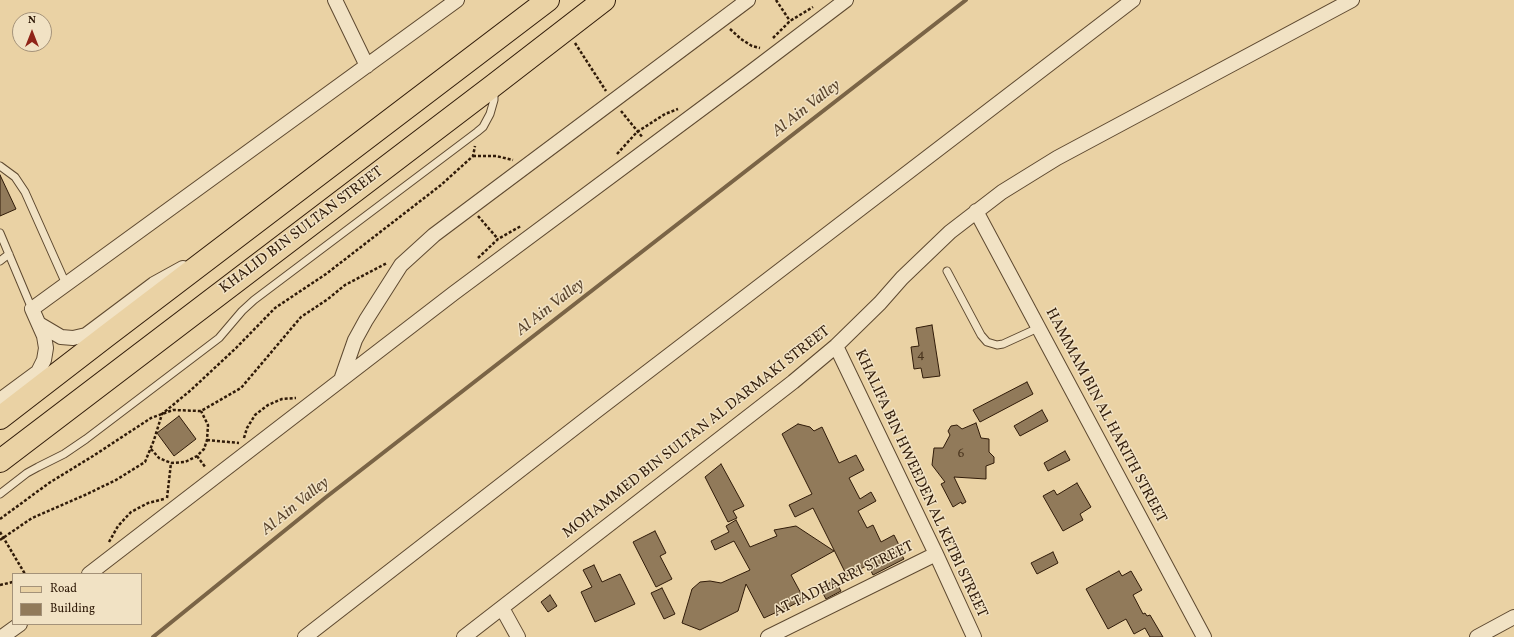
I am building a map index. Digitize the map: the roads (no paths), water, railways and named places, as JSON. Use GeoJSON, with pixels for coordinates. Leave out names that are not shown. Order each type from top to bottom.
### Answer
{"type":"FeatureCollection","features":[{"type":"Feature","properties":{"kind":"main road"},"geometry":{"type":"LineString","coordinates":[[0,418],[548,0]]}},
{"type":"Feature","properties":{"kind":"main road","name":"KHALID BIN SULTAN STREET"},"geometry":{"type":"LineString","coordinates":[[0,461],[604,0]]}},
{"type":"Feature","properties":{"kind":"street"},"geometry":{"type":"LineString","coordinates":[[336,0],[367,66]]}},
{"type":"Feature","properties":{"kind":"street"},"geometry":{"type":"LineString","coordinates":[[0,400],[38,372],[44,360],[46,348],[39,324],[32,309],[457,0]]}},
{"type":"Feature","properties":{"kind":"street"},"geometry":{"type":"LineString","coordinates":[[341,380],[355,340],[401,265],[434,235],[748,0]]}},
{"type":"Feature","properties":{"kind":"street"},"geometry":{"type":"LineString","coordinates":[[90,573],[507,253],[846,0]]}},
{"type":"Feature","properties":{"kind":"street"},"geometry":{"type":"LineString","coordinates":[[305,637],[1133,0]]}},
{"type":"Feature","properties":{"kind":"street","name":"MOHAMMED BIN SULTAN AL DARMAKI STREET"},"geometry":{"type":"LineString","coordinates":[[464,637],[793,382],[836,346],[880,303],[902,278],[976,211],[1057,158],[1352,0]]}},
{"type":"Feature","properties":{"kind":"street","name":"HAMMAM BIN AL HARITH STREET"},"geometry":{"type":"LineString","coordinates":[[976,211],[1204,637]]}},
{"type":"Feature","properties":{"kind":"street"},"geometry":{"type":"LineString","coordinates":[[39,324],[61,337],[73,338],[86,335],[166,276],[194,264],[208,260]]}},
{"type":"Feature","properties":{"kind":"street","name":"KHALIFA BIN HWEEDEN AL KETBI STREET"},"geometry":{"type":"LineString","coordinates":[[836,346],[936,554],[974,637]]}},
{"type":"Feature","properties":{"kind":"street","name":"AT TADHARRI STREET"},"geometry":{"type":"LineString","coordinates":[[768,637],[936,554]]}},
{"type":"Feature","properties":{"kind":"street"},"geometry":{"type":"LineString","coordinates":[[502,608],[518,637]]}},
{"type":"Feature","properties":{"kind":"street"},"geometry":{"type":"LineString","coordinates":[[1477,637],[1514,617]]}},
{"type":"Feature","properties":{"kind":"street"},"geometry":{"type":"LineString","coordinates":[[2,637],[19,625]]}},
{"type":"Feature","properties":{"kind":"lane"},"geometry":{"type":"LineString","coordinates":[[0,494],[27,473],[64,454],[86,439],[219,338],[242,311],[254,300],[477,132],[483,127],[490,114],[494,100],[494,85]]}},
{"type":"Feature","properties":{"kind":"lane"},"geometry":{"type":"LineString","coordinates":[[0,166],[15,177],[25,192],[66,284]]}},
{"type":"Feature","properties":{"kind":"lane"},"geometry":{"type":"LineString","coordinates":[[0,233],[32,309]]}},
{"type":"Feature","properties":{"kind":"lane"},"geometry":{"type":"LineString","coordinates":[[0,261],[9,254]]}},
{"type":"Feature","properties":{"kind":"lane"},"geometry":{"type":"LineString","coordinates":[[947,271],[981,336],[987,342],[997,345],[1003,344],[1038,328]]}},
{"type":"Feature","properties":{"kind":"waterway","name":"Al Ain Valley"},"geometry":{"type":"LineString","coordinates":[[153,637],[325,498],[966,0]]}}]}
